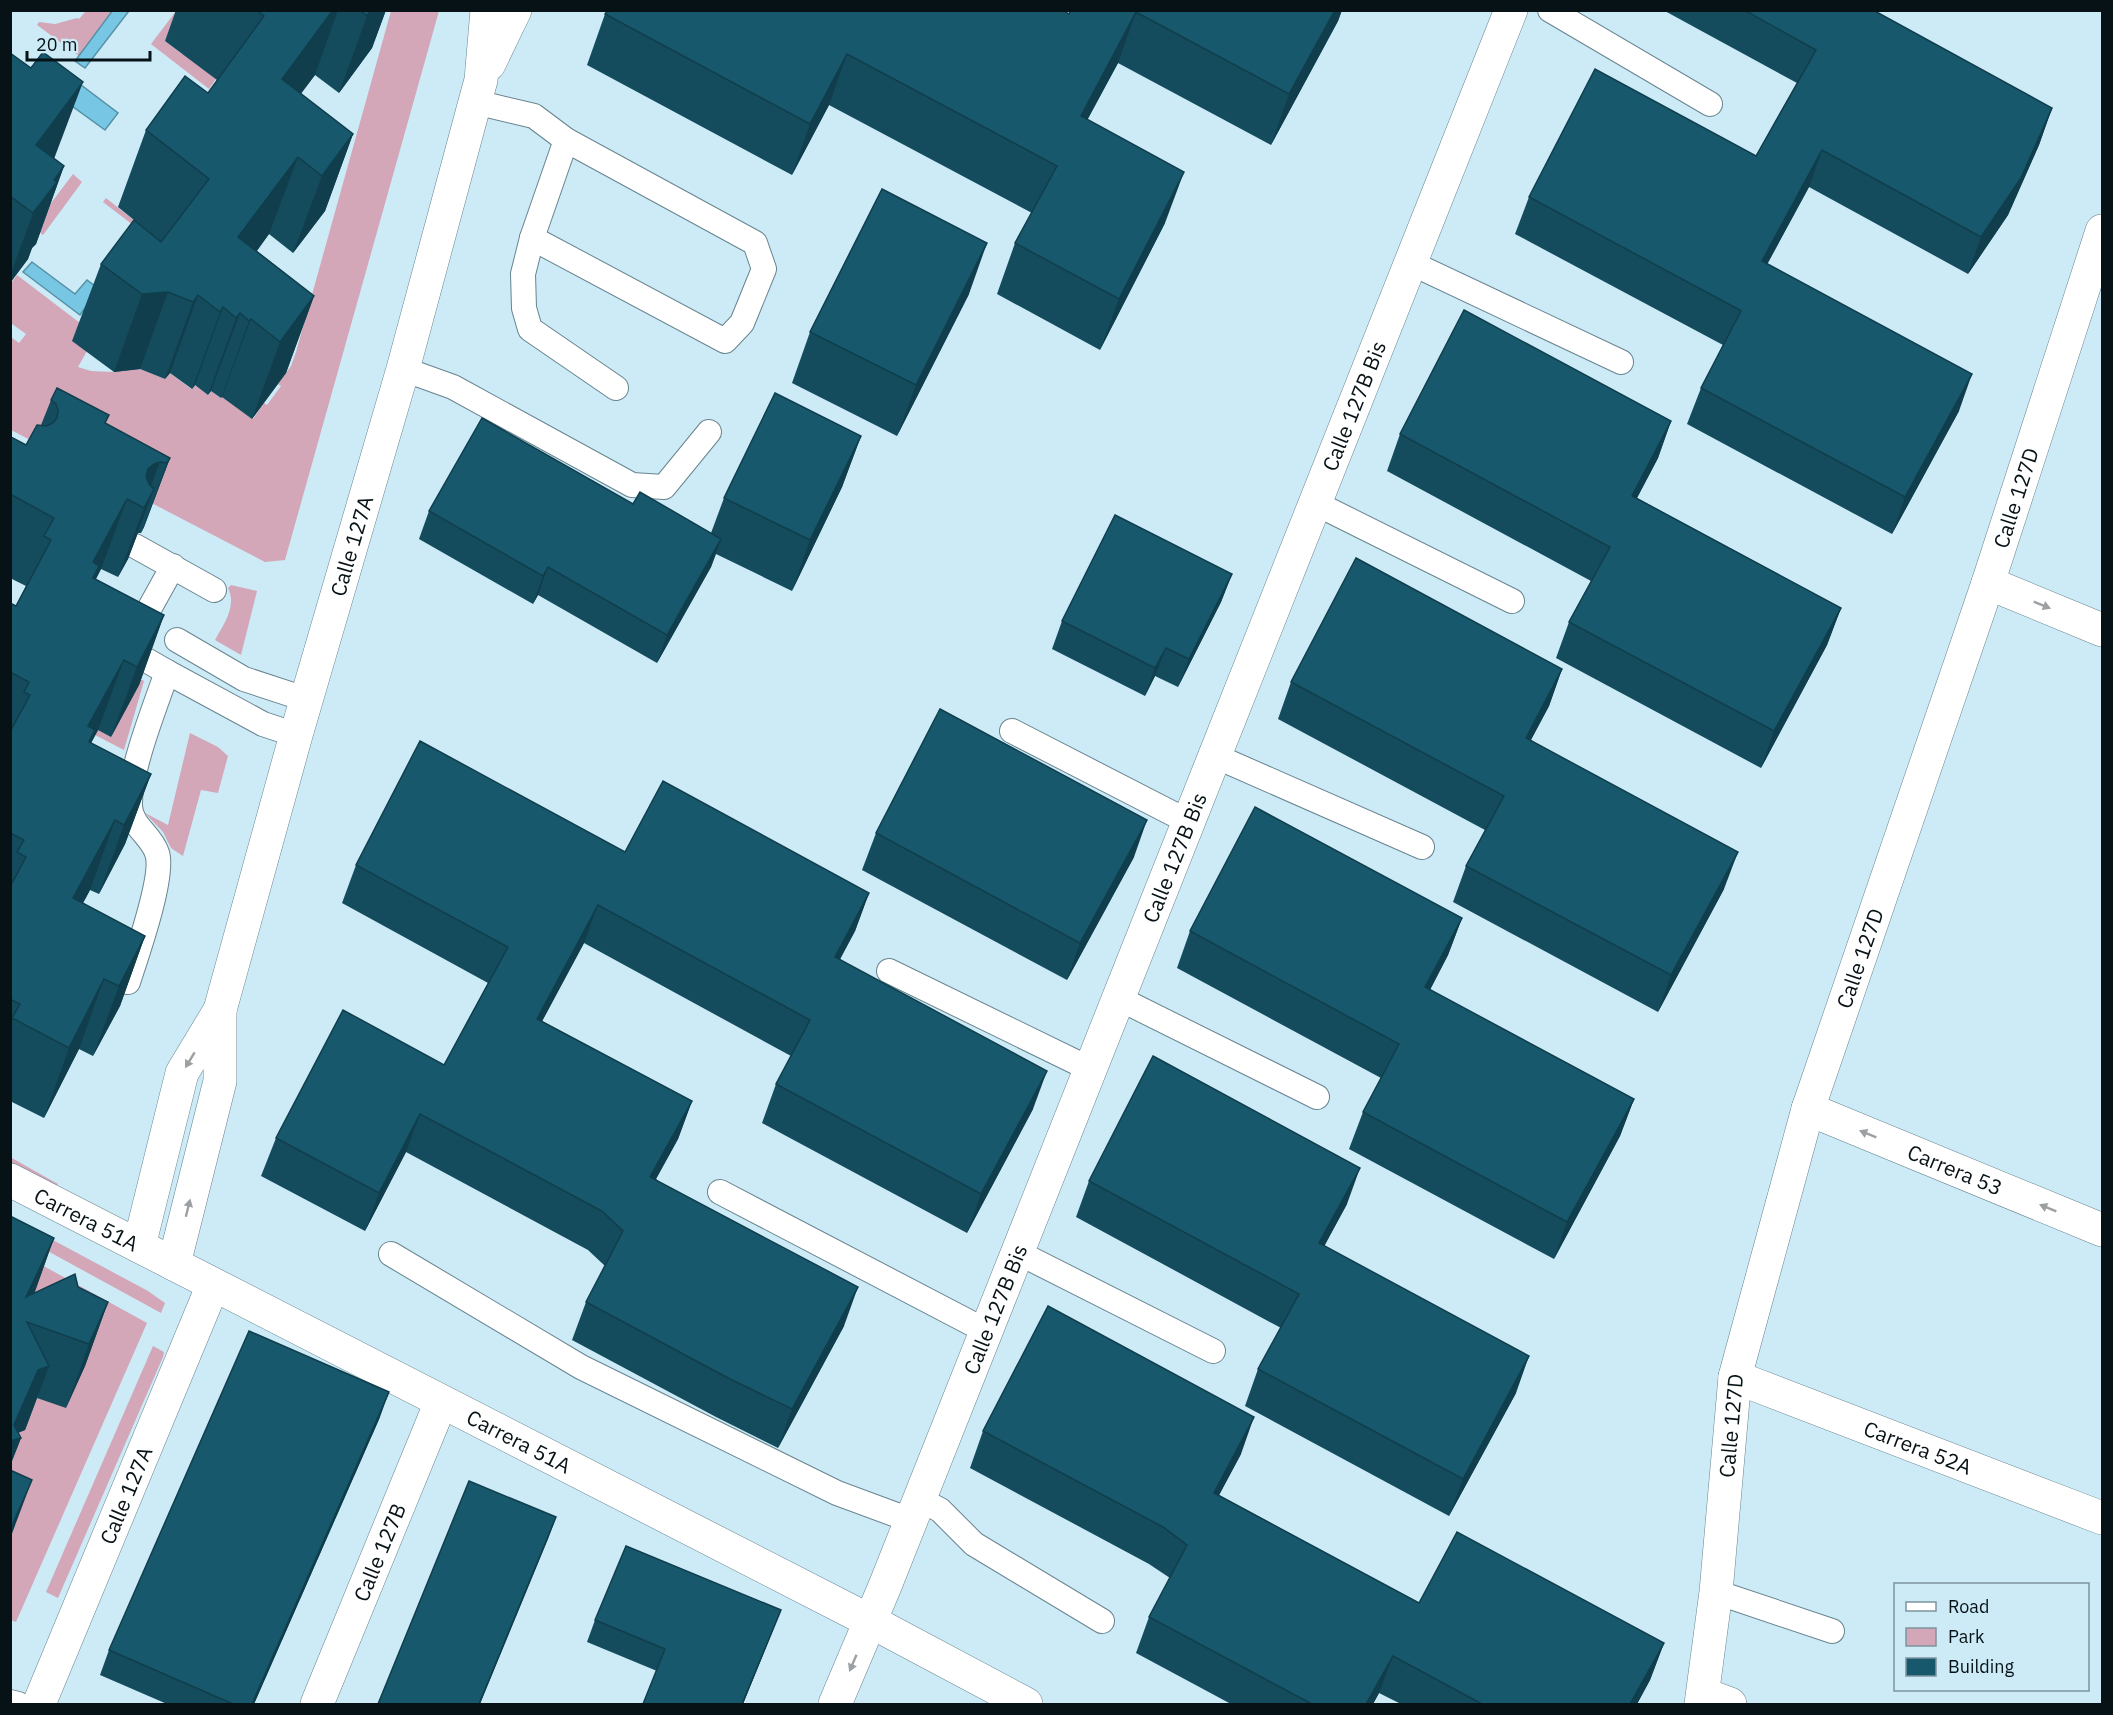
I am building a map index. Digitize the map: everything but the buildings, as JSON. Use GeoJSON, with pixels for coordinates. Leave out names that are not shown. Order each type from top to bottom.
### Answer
{"type":"FeatureCollection","features":[{"type":"Feature","properties":{"kind":"street","name":"Calle 127A"},"geometry":{"type":"LineString","coordinates":[[174,1264],[220,1081],[220,1010],[296,735],[403,369],[478,91],[487,10]]}},
{"type":"Feature","properties":{"kind":"street","name":"Calle 127A"},"geometry":{"type":"LineString","coordinates":[[478,91],[515,10]]}},
{"type":"Feature","properties":{"kind":"street","name":"Calle 127B Bis"},"geometry":{"type":"LineString","coordinates":[[835,1704],[870,1622],[1511,10]]}},
{"type":"Feature","properties":{"kind":"street","name":"Calle 127D"},"geometry":{"type":"LineString","coordinates":[[1711,1701],[1716,1592],[1735,1377],[1808,1109],[1988,583],[2103,231]]}},
{"type":"Feature","properties":{"kind":"street"},"geometry":{"type":"LineString","coordinates":[[1988,583],[2103,630]]}},
{"type":"Feature","properties":{"kind":"street","name":"Calle 127A"},"geometry":{"type":"LineString","coordinates":[[139,1246],[182,1072],[220,1010]]}},
{"type":"Feature","properties":{"kind":"street","name":"Carrera 53"},"geometry":{"type":"LineString","coordinates":[[1808,1109],[2103,1230]]}},
{"type":"Feature","properties":{"kind":"street","name":"Carrera 51A"},"geometry":{"type":"LineString","coordinates":[[10,1180],[1026,1704]]}},
{"type":"Feature","properties":{"kind":"street","name":"Calle 127A"},"geometry":{"type":"LineString","coordinates":[[39,1704],[213,1285]]}},
{"type":"Feature","properties":{"kind":"street","name":"Carrera 52A"},"geometry":{"type":"LineString","coordinates":[[1735,1377],[2103,1518]]}},
{"type":"Feature","properties":{"kind":"street","name":"Calle 127B"},"geometry":{"type":"LineString","coordinates":[[317,1704],[441,1401]]}},
{"type":"Feature","properties":{"kind":"lane"},"geometry":{"type":"LineString","coordinates":[[1550,10],[1710,104]]}},
{"type":"Feature","properties":{"kind":"lane"},"geometry":{"type":"LineString","coordinates":[[478,91],[534,116],[566,140],[755,243],[764,269],[742,323],[725,341],[532,238]]}},
{"type":"Feature","properties":{"kind":"lane"},"geometry":{"type":"LineString","coordinates":[[566,140],[532,238],[524,274],[524,308],[530,329],[616,388]]}},
{"type":"Feature","properties":{"kind":"lane"},"geometry":{"type":"LineString","coordinates":[[1411,263],[1622,362]]}},
{"type":"Feature","properties":{"kind":"lane"},"geometry":{"type":"LineString","coordinates":[[403,369],[453,387],[632,485],[664,487],[709,432]]}},
{"type":"Feature","properties":{"kind":"lane"},"geometry":{"type":"LineString","coordinates":[[1315,503],[1512,601]]}},
{"type":"Feature","properties":{"kind":"lane"},"geometry":{"type":"LineString","coordinates":[[135,546],[214,590]]}},
{"type":"Feature","properties":{"kind":"lane"},"geometry":{"type":"LineString","coordinates":[[173,566],[128,649],[263,724],[296,735]]}},
{"type":"Feature","properties":{"kind":"lane"},"geometry":{"type":"LineString","coordinates":[[177,640],[244,679],[308,700]]}},
{"type":"Feature","properties":{"kind":"lane"},"geometry":{"type":"LineString","coordinates":[[129,982],[135,935],[159,867],[158,854],[151,840],[132,818],[125,789],[148,759],[167,672]]}},
{"type":"Feature","properties":{"kind":"lane"},"geometry":{"type":"LineString","coordinates":[[1012,730],[1189,822]]}},
{"type":"Feature","properties":{"kind":"lane"},"geometry":{"type":"LineString","coordinates":[[1215,756],[1422,847]]}},
{"type":"Feature","properties":{"kind":"lane"},"geometry":{"type":"LineString","coordinates":[[889,971],[1090,1070]]}},
{"type":"Feature","properties":{"kind":"lane"},"geometry":{"type":"LineString","coordinates":[[1118,998],[1317,1097]]}},
{"type":"Feature","properties":{"kind":"lane"},"geometry":{"type":"LineString","coordinates":[[720,1192],[986,1331]]}},
{"type":"Feature","properties":{"kind":"lane"},"geometry":{"type":"LineString","coordinates":[[1017,1252],[1213,1351]]}},
{"type":"Feature","properties":{"kind":"lane"},"geometry":{"type":"LineString","coordinates":[[391,1254],[581,1367],[837,1493],[914,1510],[940,1510],[974,1544],[1102,1621]]}},
{"type":"Feature","properties":{"kind":"lane"},"geometry":{"type":"LineString","coordinates":[[1716,1592],[1832,1631]]}},
{"type":"Feature","properties":{"kind":"lane"},"geometry":{"type":"LineString","coordinates":[[10,1702],[18,1704]]}},
{"type":"Feature","properties":{"kind":"green space"},"geometry":{"type":"Polygon","coordinates":[[[86,11],[113,11],[79,56],[37,25],[39,22],[55,24],[79,19],[86,11]]]}},
{"type":"Feature","properties":{"kind":"green space"},"geometry":{"type":"Polygon","coordinates":[[[176,11],[183,11],[178,24],[165,41],[182,54],[189,45],[197,64],[216,79],[209,89],[151,44],[176,11]]]}},
{"type":"Feature","properties":{"kind":"green space"},"geometry":{"type":"Polygon","coordinates":[[[391,11],[439,11],[285,560],[265,562],[11,430],[11,337],[19,343],[26,334],[11,325],[11,283],[17,275],[80,323],[87,351],[78,367],[91,371],[114,372],[140,369],[165,379],[170,373],[191,389],[195,385],[209,395],[211,391],[221,398],[226,393],[253,419],[264,403],[267,405],[281,386],[278,384],[291,366],[296,352],[391,11]]]}},
{"type":"Feature","properties":{"kind":"green space"},"geometry":{"type":"Polygon","coordinates":[[[73,174],[82,182],[43,235],[33,227],[73,174]]]}},
{"type":"Feature","properties":{"kind":"green space"},"geometry":{"type":"Polygon","coordinates":[[[106,198],[135,221],[164,238],[159,245],[103,202],[106,198]]]}},
{"type":"Feature","properties":{"kind":"green space"},"geometry":{"type":"Polygon","coordinates":[[[231,585],[257,591],[241,655],[215,640],[230,608],[228,588],[231,585]]]}},
{"type":"Feature","properties":{"kind":"green space"},"geometry":{"type":"Polygon","coordinates":[[[102,659],[144,681],[124,750],[95,735],[102,659]]]}},
{"type":"Feature","properties":{"kind":"green space"},"geometry":{"type":"Polygon","coordinates":[[[190,733],[218,747],[228,756],[218,793],[201,790],[183,856],[171,848],[163,832],[145,813],[168,825],[190,733]]]}},
{"type":"Feature","properties":{"kind":"green space"},"geometry":{"type":"Polygon","coordinates":[[[10,1157],[58,1184],[56,1188],[11,1163],[10,1157]]]}},
{"type":"Feature","properties":{"kind":"green space"},"geometry":{"type":"Polygon","coordinates":[[[10,1217],[148,1291],[165,1303],[161,1313],[11,1231],[10,1217]]]}},
{"type":"Feature","properties":{"kind":"green space"},"geometry":{"type":"Polygon","coordinates":[[[11,1248],[147,1323],[16,1622],[11,1620],[11,1443],[17,1413],[54,1351],[11,1248]]]}},
{"type":"Feature","properties":{"kind":"green space"},"geometry":{"type":"Polygon","coordinates":[[[153,1346],[164,1352],[163,1357],[58,1598],[46,1592],[153,1346]]]}},
{"type":"Feature","properties":{"kind":"water"},"geometry":{"type":"Polygon","coordinates":[[[113,10],[129,11],[85,68],[75,61],[113,10]]]}},
{"type":"Feature","properties":{"kind":"water"},"geometry":{"type":"Polygon","coordinates":[[[64,72],[118,113],[105,130],[50,90],[64,72]]]}},
{"type":"Feature","properties":{"kind":"water"},"geometry":{"type":"Polygon","coordinates":[[[32,262],[75,294],[87,280],[99,289],[80,315],[23,272],[32,262]]]}}]}
